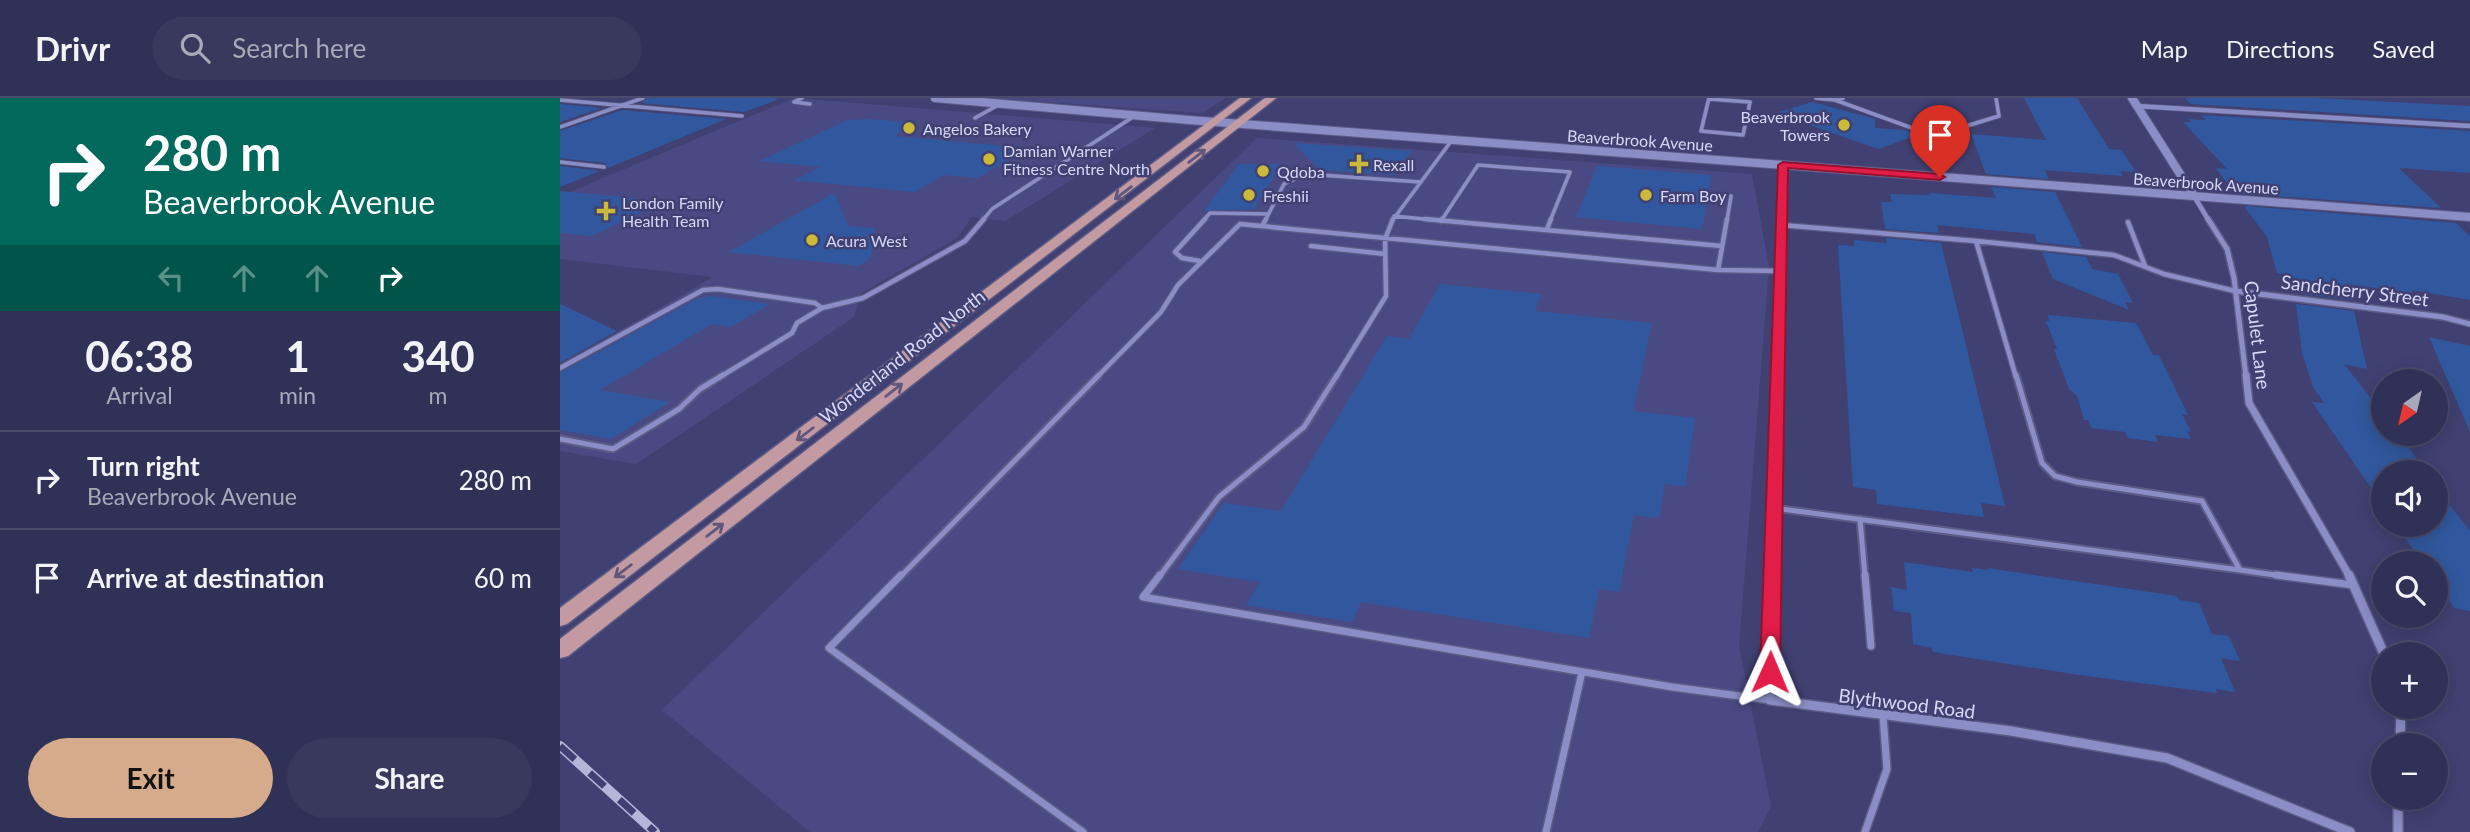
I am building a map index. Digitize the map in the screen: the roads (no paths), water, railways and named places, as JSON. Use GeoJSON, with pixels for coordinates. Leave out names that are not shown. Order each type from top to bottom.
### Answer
{"type":"FeatureCollection","features":[{"type":"Feature","properties":{"kind":"main road","name":"Wonderland Road North"},"geometry":{"type":"LineString","coordinates":[[568,613],[1246,98]]}},
{"type":"Feature","properties":{"kind":"main road","name":"Wonderland Road North"},"geometry":{"type":"LineString","coordinates":[[560,650],[1271,98]]}},
{"type":"Feature","properties":{"kind":"street","name":"Beaverbrook Avenue"},"geometry":{"type":"LineString","coordinates":[[934,98],[1238,124],[2470,217]]}},
{"type":"Feature","properties":{"kind":"street"},"geometry":{"type":"LineString","coordinates":[[2134,102],[2470,126]]}},
{"type":"Feature","properties":{"kind":"street","name":"Capulet Lane"},"geometry":{"type":"LineString","coordinates":[[2134,102],[2227,249],[2249,404],[2356,586],[2379,642]]}},
{"type":"Feature","properties":{"kind":"street"},"geometry":{"type":"LineString","coordinates":[[1770,699],[1783,165]]}},
{"type":"Feature","properties":{"kind":"street","name":"Sandcherry Street"},"geometry":{"type":"LineString","coordinates":[[2235,291],[2443,317],[2470,324]]}},
{"type":"Feature","properties":{"kind":"street","name":"Blythwood Road"},"geometry":{"type":"LineString","coordinates":[[1770,699],[2011,731],[2167,758],[2350,832]]}},
{"type":"Feature","properties":{"kind":"street"},"geometry":{"type":"LineString","coordinates":[[2398,810],[2398,832]]}},
{"type":"Feature","properties":{"kind":"lane"},"geometry":{"type":"LineString","coordinates":[[560,127],[643,98]]}},
{"type":"Feature","properties":{"kind":"lane"},"geometry":{"type":"LineString","coordinates":[[802,98],[794,102],[810,104]]}},
{"type":"Feature","properties":{"kind":"lane"},"geometry":{"type":"LineString","coordinates":[[1709,98],[1750,102],[1743,135],[1701,131],[1709,98]]}},
{"type":"Feature","properties":{"kind":"lane"},"geometry":{"type":"LineString","coordinates":[[1815,98],[1835,100],[1934,135],[1999,116],[1996,98]]}},
{"type":"Feature","properties":{"kind":"lane"},"geometry":{"type":"LineString","coordinates":[[1835,100],[1843,98]]}},
{"type":"Feature","properties":{"kind":"lane"},"geometry":{"type":"LineString","coordinates":[[560,100],[742,116]]}},
{"type":"Feature","properties":{"kind":"lane"},"geometry":{"type":"LineString","coordinates":[[975,118],[1000,104]]}},
{"type":"Feature","properties":{"kind":"lane"},"geometry":{"type":"LineString","coordinates":[[560,439],[612,449],[679,409],[700,389],[792,334],[797,323],[822,308],[863,298],[965,241],[992,209],[1136,115]]}},
{"type":"Feature","properties":{"kind":"lane"},"geometry":{"type":"LineString","coordinates":[[1934,135],[1940,177]]}},
{"type":"Feature","properties":{"kind":"lane"},"geometry":{"type":"LineString","coordinates":[[1452,140],[1394,216],[1385,239],[1386,296],[1304,427],[1219,497],[1143,597],[1582,672],[1770,699]]}},
{"type":"Feature","properties":{"kind":"lane"},"geometry":{"type":"LineString","coordinates":[[560,162],[604,167]]}},
{"type":"Feature","properties":{"kind":"lane"},"geometry":{"type":"LineString","coordinates":[[1441,221],[1478,165],[1570,172],[1547,229]]}},
{"type":"Feature","properties":{"kind":"lane"},"geometry":{"type":"LineString","coordinates":[[1262,226],[1284,184],[1306,174],[1420,182]]}},
{"type":"Feature","properties":{"kind":"lane"},"geometry":{"type":"LineString","coordinates":[[1718,270],[1731,196]]}},
{"type":"Feature","properties":{"kind":"lane"},"geometry":{"type":"LineString","coordinates":[[1200,261],[1182,258],[1175,252],[1210,213],[1268,214]]}},
{"type":"Feature","properties":{"kind":"lane"},"geometry":{"type":"LineString","coordinates":[[1394,216],[1722,246]]}},
{"type":"Feature","properties":{"kind":"lane"},"geometry":{"type":"LineString","coordinates":[[2128,222],[2145,266]]}},
{"type":"Feature","properties":{"kind":"lane"},"geometry":{"type":"LineString","coordinates":[[1083,832],[829,648],[1161,312],[1178,285],[1240,224],[1718,270],[1779,271]]}},
{"type":"Feature","properties":{"kind":"lane"},"geometry":{"type":"LineString","coordinates":[[1781,225],[2114,255],[2164,274],[2235,291]]}},
{"type":"Feature","properties":{"kind":"lane"},"geometry":{"type":"LineString","coordinates":[[1976,241],[2042,463],[2055,476],[2077,482],[2202,501],[2240,570]]}},
{"type":"Feature","properties":{"kind":"lane"},"geometry":{"type":"LineString","coordinates":[[1311,246],[1385,254]]}},
{"type":"Feature","properties":{"kind":"lane"},"geometry":{"type":"LineString","coordinates":[[560,368],[703,290],[718,289],[815,303],[822,308]]}},
{"type":"Feature","properties":{"kind":"lane"},"geometry":{"type":"LineString","coordinates":[[1774,508],[2356,586]]}},
{"type":"Feature","properties":{"kind":"lane"},"geometry":{"type":"LineString","coordinates":[[1860,519],[1871,646]]}},
{"type":"Feature","properties":{"kind":"lane"},"geometry":{"type":"LineString","coordinates":[[1546,832],[1582,672]]}},
{"type":"Feature","properties":{"kind":"lane"},"geometry":{"type":"LineString","coordinates":[[1865,832],[1886,769],[1883,716]]}},
{"type":"Feature","properties":{"kind":"railway"},"geometry":{"type":"LineString","coordinates":[[560,746],[655,832]]}},
{"type":"Feature","properties":{"kind":"place","name":"Beaverbrook Towers"},"geometry":{"type":"Point","coordinates":[1844,125]}},
{"type":"Feature","properties":{"kind":"place","name":"Angelos Bakery"},"geometry":{"type":"Point","coordinates":[909,128]}},
{"type":"Feature","properties":{"kind":"place","name":"Damian Warner Fitness Centre North"},"geometry":{"type":"Point","coordinates":[989,159]}},
{"type":"Feature","properties":{"kind":"place","name":"Rexall"},"geometry":{"type":"Point","coordinates":[1359,164]}},
{"type":"Feature","properties":{"kind":"place","name":"Qdoba"},"geometry":{"type":"Point","coordinates":[1263,171]}},
{"type":"Feature","properties":{"kind":"place","name":"Freshii"},"geometry":{"type":"Point","coordinates":[1249,195]}},
{"type":"Feature","properties":{"kind":"place","name":"Farm Boy"},"geometry":{"type":"Point","coordinates":[1646,195]}},
{"type":"Feature","properties":{"kind":"place","name":"London Family Health Team"},"geometry":{"type":"Point","coordinates":[606,211]}},
{"type":"Feature","properties":{"kind":"place","name":"Acura West"},"geometry":{"type":"Point","coordinates":[812,240]}}]}
